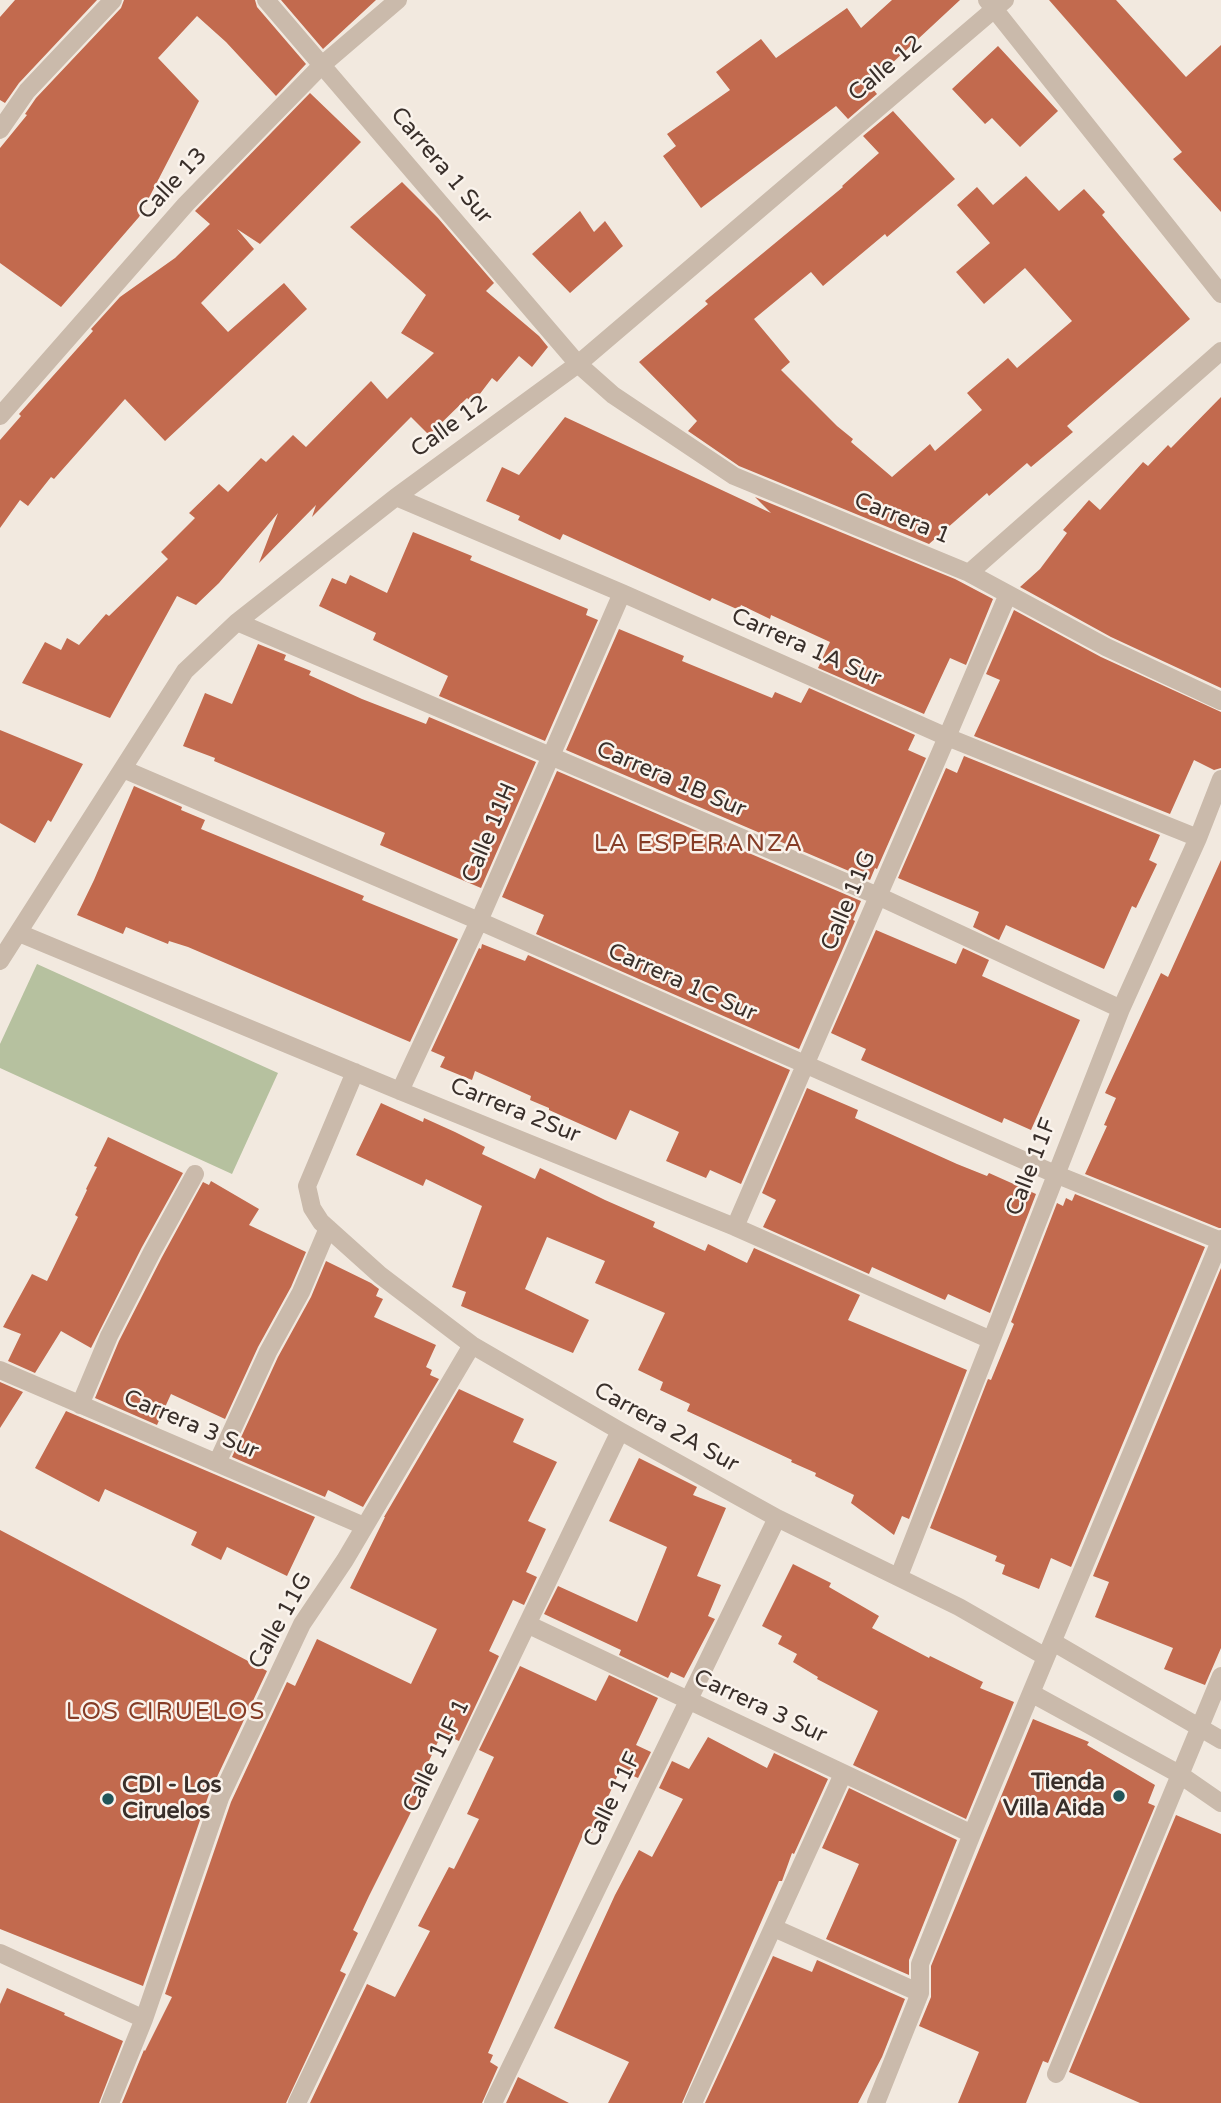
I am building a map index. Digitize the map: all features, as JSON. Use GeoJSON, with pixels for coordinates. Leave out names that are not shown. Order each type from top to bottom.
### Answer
{"type":"FeatureCollection","features":[{"type":"Feature","properties":{"kind":"street"},"geometry":{"type":"LineString","coordinates":[[0,130],[27,92],[113,0]]}},
{"type":"Feature","properties":{"kind":"street","name":"Carrera 1 Sur"},"geometry":{"type":"LineString","coordinates":[[266,0],[578,364]]}},
{"type":"Feature","properties":{"kind":"street","name":"Calle 13"},"geometry":{"type":"LineString","coordinates":[[0,416],[186,204],[323,65],[398,0]]}},
{"type":"Feature","properties":{"kind":"street"},"geometry":{"type":"LineString","coordinates":[[996,3],[1221,294]]}},
{"type":"Feature","properties":{"kind":"street","name":"Calle 12"},"geometry":{"type":"LineString","coordinates":[[0,961],[185,671],[237,622],[396,497],[578,364],[996,3]]}},
{"type":"Feature","properties":{"kind":"street"},"geometry":{"type":"LineString","coordinates":[[969,573],[1221,351]]}},
{"type":"Feature","properties":{"kind":"street","name":"Carrera 1"},"geometry":{"type":"LineString","coordinates":[[578,364],[613,395],[734,476],[969,573],[1106,647],[1221,701]]}},
{"type":"Feature","properties":{"kind":"street","name":"Carrera 1A Sur"},"geometry":{"type":"LineString","coordinates":[[396,497],[622,593],[947,737],[1198,838]]}},
{"type":"Feature","properties":{"kind":"street","name":"Calle 11H"},"geometry":{"type":"LineString","coordinates":[[400,1091],[479,921],[622,593]]}},
{"type":"Feature","properties":{"kind":"street","name":"Calle 11G"},"geometry":{"type":"LineString","coordinates":[[735,1227],[1007,594]]}},
{"type":"Feature","properties":{"kind":"street","name":"Carrera 1B Sur"},"geometry":{"type":"LineString","coordinates":[[237,622],[878,896],[1121,1009]]}},
{"type":"Feature","properties":{"kind":"street","name":"Carrera 1C Sur"},"geometry":{"type":"LineString","coordinates":[[123,769],[479,921],[1055,1174],[1221,1240]]}},
{"type":"Feature","properties":{"kind":"street","name":"Calle 11F"},"geometry":{"type":"LineString","coordinates":[[899,1576],[1121,1009],[1198,838],[1221,779]]}},
{"type":"Feature","properties":{"kind":"street","name":"Carrera 2Sur"},"geometry":{"type":"LineString","coordinates":[[19,933],[735,1227],[991,1340]]}},
{"type":"Feature","properties":{"kind":"street","name":"Carrera 2A Sur"},"geometry":{"type":"LineString","coordinates":[[355,1072],[307,1186],[313,1208],[321,1222],[380,1275],[472,1345],[777,1518],[1050,1650],[1199,1726],[1221,1740]]}},
{"type":"Feature","properties":{"kind":"street"},"geometry":{"type":"LineString","coordinates":[[80,1405],[109,1336],[195,1174]]}},
{"type":"Feature","properties":{"kind":"street"},"geometry":{"type":"LineString","coordinates":[[217,1463],[268,1352],[301,1292],[328,1228]]}},
{"type":"Feature","properties":{"kind":"street"},"geometry":{"type":"LineString","coordinates":[[876,2103],[920,1993],[920,1964],[1221,1240]]}},
{"type":"Feature","properties":{"kind":"street","name":"Calle 11G"},"geometry":{"type":"LineString","coordinates":[[110,2103],[144,2019],[220,1798],[302,1624],[345,1560],[472,1345]]}},
{"type":"Feature","properties":{"kind":"street","name":"Carrera 3 Sur"},"geometry":{"type":"LineString","coordinates":[[0,1370],[364,1526]]}},
{"type":"Feature","properties":{"kind":"street","name":"Calle 11F 1"},"geometry":{"type":"LineString","coordinates":[[297,2103],[620,1431]]}},
{"type":"Feature","properties":{"kind":"street","name":"Calle 11F"},"geometry":{"type":"LineString","coordinates":[[493,2103],[777,1518]]}},
{"type":"Feature","properties":{"kind":"street","name":"Carrera 3 Sur"},"geometry":{"type":"LineString","coordinates":[[527,1624],[972,1834]]}},
{"type":"Feature","properties":{"kind":"street"},"geometry":{"type":"LineString","coordinates":[[1056,2074],[1221,1676]]}},
{"type":"Feature","properties":{"kind":"street"},"geometry":{"type":"LineString","coordinates":[[1031,1693],[1179,1774],[1221,1803]]}},
{"type":"Feature","properties":{"kind":"street"},"geometry":{"type":"LineString","coordinates":[[693,2103],[843,1774]]}},
{"type":"Feature","properties":{"kind":"street"},"geometry":{"type":"LineString","coordinates":[[774,1928],[920,1993]]}},
{"type":"Feature","properties":{"kind":"street"},"geometry":{"type":"LineString","coordinates":[[0,1953],[144,2019]]}},
{"type":"Feature","properties":{"kind":"green space"},"geometry":{"type":"Polygon","coordinates":[[[37,964],[278,1073],[232,1174],[0,1068],[0,1044],[37,964]]]}},
{"type":"Feature","properties":{"kind":"building"},"geometry":{"type":"Polygon","coordinates":[[[15,0],[97,0],[19,83],[5,103],[0,100],[0,17],[15,0]]]}},
{"type":"Feature","properties":{"kind":"building"},"geometry":{"type":"Polygon","coordinates":[[[124,0],[255,0],[257,7],[306,64],[276,96],[226,42],[197,16],[158,58],[199,101],[139,217],[61,307],[0,263],[0,148],[27,115],[25,114],[36,98],[121,8],[124,0]]]}},
{"type":"Feature","properties":{"kind":"building"},"geometry":{"type":"Polygon","coordinates":[[[281,0],[376,0],[323,49],[281,0]]]}},
{"type":"Feature","properties":{"kind":"building"},"geometry":{"type":"Polygon","coordinates":[[[892,0],[960,0],[889,66],[890,68],[868,83],[877,94],[848,119],[836,106],[701,208],[663,156],[676,146],[667,134],[730,90],[716,72],[761,39],[776,58],[847,8],[861,28],[892,0]]]}},
{"type":"Feature","properties":{"kind":"building"},"geometry":{"type":"Polygon","coordinates":[[[1049,0],[1116,0],[1186,77],[1221,45],[1221,212],[1173,159],[1182,152],[1049,0]]]}},
{"type":"Feature","properties":{"kind":"building"},"geometry":{"type":"Polygon","coordinates":[[[998,46],[1058,111],[1020,147],[992,118],[985,124],[952,89],[998,46]]]}},
{"type":"Feature","properties":{"kind":"building"},"geometry":{"type":"Polygon","coordinates":[[[310,93],[361,142],[260,244],[237,229],[254,249],[201,303],[228,332],[284,283],[307,309],[165,441],[125,399],[54,479],[51,477],[28,506],[20,500],[0,528],[0,440],[21,416],[19,414],[120,297],[175,258],[210,224],[195,211],[310,93]]]}},
{"type":"Feature","properties":{"kind":"building"},"geometry":{"type":"Polygon","coordinates":[[[893,111],[955,179],[887,237],[885,234],[823,286],[811,272],[754,319],[790,362],[781,370],[853,439],[851,442],[892,477],[930,444],[935,451],[982,410],[967,393],[1008,358],[1017,368],[1072,321],[1025,268],[984,304],[956,272],[990,243],[957,205],[977,187],[993,205],[1026,176],[1059,211],[1084,189],[1105,212],[1102,215],[1190,319],[1067,426],[1073,432],[1031,467],[1027,463],[989,496],[987,493],[929,544],[739,466],[688,431],[697,421],[639,362],[708,304],[705,301],[843,187],[879,153],[863,136],[893,111]]]}},
{"type":"Feature","properties":{"kind":"building"},"geometry":{"type":"Polygon","coordinates":[[[402,182],[438,218],[494,283],[486,291],[539,336],[548,347],[532,367],[519,356],[497,382],[492,378],[473,403],[467,398],[429,435],[411,417],[312,517],[316,505],[259,563],[278,513],[219,583],[196,605],[177,596],[110,718],[22,683],[45,642],[61,650],[67,638],[79,645],[106,614],[109,616],[168,559],[161,552],[195,518],[189,513],[219,484],[228,492],[261,458],[266,462],[293,435],[306,447],[371,381],[387,399],[434,353],[401,333],[426,295],[350,227],[402,182]]]}},
{"type":"Feature","properties":{"kind":"building"},"geometry":{"type":"Polygon","coordinates":[[[580,211],[594,232],[605,221],[623,246],[570,293],[532,254],[580,211]]]}},
{"type":"Feature","properties":{"kind":"building"},"geometry":{"type":"Polygon","coordinates":[[[1221,397],[1221,688],[1111,637],[1020,587],[1040,569],[1067,533],[1063,530],[1089,500],[1100,510],[1143,462],[1148,466],[1168,445],[1171,448],[1221,397]]]}},
{"type":"Feature","properties":{"kind":"building"},"geometry":{"type":"Polygon","coordinates":[[[565,417],[771,513],[755,497],[955,579],[993,599],[966,665],[950,658],[924,714],[818,668],[830,642],[771,615],[770,619],[741,605],[739,610],[712,598],[710,601],[563,534],[560,540],[518,520],[520,516],[486,501],[502,467],[519,475],[565,417]]]}},
{"type":"Feature","properties":{"kind":"building"},"geometry":{"type":"Polygon","coordinates":[[[413,532],[472,556],[470,560],[588,609],[586,615],[598,620],[545,741],[439,696],[448,676],[373,640],[376,633],[319,606],[332,578],[346,584],[350,575],[387,593],[413,532]]]}},
{"type":"Feature","properties":{"kind":"building"},"geometry":{"type":"Polygon","coordinates":[[[1014,610],[1101,657],[1221,712],[1221,768],[1214,770],[1194,760],[1170,814],[974,736],[1000,680],[986,674],[1014,610]]]}},
{"type":"Feature","properties":{"kind":"building"},"geometry":{"type":"Polygon","coordinates":[[[619,629],[684,656],[682,661],[772,698],[775,692],[801,703],[809,688],[915,735],[908,750],[926,758],[870,880],[566,750],[619,629]]]}},
{"type":"Feature","properties":{"kind":"building"},"geometry":{"type":"Polygon","coordinates":[[[258,644],[286,655],[284,660],[311,671],[309,675],[362,699],[426,724],[429,717],[536,762],[481,888],[380,845],[385,833],[183,746],[205,693],[232,704],[258,644]]]}},
{"type":"Feature","properties":{"kind":"building"},"geometry":{"type":"Polygon","coordinates":[[[0,730],[83,764],[51,822],[48,820],[35,843],[0,823],[0,730]]]}},
{"type":"Feature","properties":{"kind":"building"},"geometry":{"type":"Polygon","coordinates":[[[964,756],[1160,835],[1149,860],[1157,864],[1136,908],[1132,906],[1104,969],[1006,925],[999,940],[973,927],[979,912],[898,878],[946,768],[957,773],[964,756]]]}},
{"type":"Feature","properties":{"kind":"building"},"geometry":{"type":"Polygon","coordinates":[[[557,771],[861,901],[853,920],[855,921],[799,1049],[536,934],[544,915],[502,897],[557,771]]]}},
{"type":"Feature","properties":{"kind":"building"},"geometry":{"type":"Polygon","coordinates":[[[134,786],[205,820],[201,829],[364,896],[362,900],[458,939],[410,1042],[188,947],[169,941],[168,944],[126,927],[123,934],[77,915],[134,786]]]}},
{"type":"Feature","properties":{"kind":"building"},"geometry":{"type":"Polygon","coordinates":[[[1221,860],[1219,1228],[1085,1174],[1107,1126],[1104,1125],[1116,1098],[1105,1093],[1161,973],[1168,977],[1221,860]]]}},
{"type":"Feature","properties":{"kind":"building"},"geometry":{"type":"Polygon","coordinates":[[[876,930],[956,964],[963,948],[989,960],[982,976],[1080,1020],[1031,1130],[1004,1118],[1002,1123],[861,1060],[866,1049],[831,1033],[876,930]]]}},
{"type":"Feature","properties":{"kind":"building"},"geometry":{"type":"Polygon","coordinates":[[[482,944],[525,961],[528,955],[790,1070],[741,1184],[710,1170],[706,1178],[666,1161],[679,1132],[630,1110],[616,1140],[549,1110],[530,1100],[531,1096],[475,1071],[472,1080],[440,1067],[445,1057],[431,1051],[482,944]]]}},
{"type":"Feature","properties":{"kind":"building"},"geometry":{"type":"Polygon","coordinates":[[[807,1088],[858,1110],[855,1118],[957,1164],[987,1176],[989,1173],[1036,1194],[990,1313],[948,1294],[945,1300],[872,1267],[869,1274],[763,1227],[776,1200],[762,1193],[807,1088]]]}},
{"type":"Feature","properties":{"kind":"building"},"geometry":{"type":"Polygon","coordinates":[[[381,1103],[423,1122],[424,1118],[455,1132],[485,1147],[482,1154],[535,1179],[540,1168],[655,1222],[653,1227],[705,1251],[708,1244],[747,1263],[754,1248],[860,1295],[848,1320],[967,1370],[909,1519],[902,1516],[894,1535],[851,1503],[854,1495],[815,1476],[816,1473],[791,1462],[792,1460],[687,1411],[690,1404],[660,1390],[663,1382],[638,1370],[665,1313],[595,1283],[605,1261],[547,1237],[525,1289],[589,1320],[573,1353],[461,1306],[466,1292],[452,1287],[482,1206],[426,1179],[423,1186],[356,1155],[381,1103]]]}},
{"type":"Feature","properties":{"kind":"building"},"geometry":{"type":"Polygon","coordinates":[[[108,1137],[183,1173],[91,1348],[61,1331],[35,1373],[8,1361],[21,1334],[3,1327],[32,1274],[47,1281],[78,1217],[75,1215],[108,1137]]]}},
{"type":"Feature","properties":{"kind":"building"},"geometry":{"type":"Polygon","coordinates":[[[211,1181],[259,1209],[249,1225],[306,1252],[225,1419],[171,1394],[157,1425],[95,1398],[119,1341],[162,1257],[203,1182],[209,1185],[211,1181]]]}},
{"type":"Feature","properties":{"kind":"building"},"geometry":{"type":"Polygon","coordinates":[[[1075,1194],[1205,1247],[1071,1567],[1051,1558],[1039,1589],[1002,1574],[1005,1565],[995,1561],[997,1556],[930,1528],[988,1379],[991,1380],[1014,1324],[1011,1322],[1057,1203],[1063,1206],[1066,1198],[1072,1201],[1075,1194]]]}},
{"type":"Feature","properties":{"kind":"building"},"geometry":{"type":"Polygon","coordinates":[[[326,1261],[379,1289],[376,1296],[383,1299],[374,1317],[436,1345],[426,1367],[432,1370],[430,1375],[439,1379],[363,1507],[328,1490],[325,1497],[232,1457],[326,1261]]]}},
{"type":"Feature","properties":{"kind":"building"},"geometry":{"type":"Polygon","coordinates":[[[1221,1268],[1221,1648],[1205,1685],[1164,1669],[1173,1648],[1095,1617],[1109,1582],[1093,1576],[1221,1268]]]}},
{"type":"Feature","properties":{"kind":"building"},"geometry":{"type":"Polygon","coordinates":[[[0,1382],[23,1392],[0,1428],[0,1382]]]}},
{"type":"Feature","properties":{"kind":"building"},"geometry":{"type":"Polygon","coordinates":[[[459,1389],[524,1419],[513,1442],[557,1462],[528,1521],[546,1529],[526,1572],[537,1577],[524,1605],[513,1600],[489,1651],[499,1656],[459,1741],[442,1733],[414,1793],[419,1796],[353,1930],[358,1933],[340,1971],[346,1974],[286,2103],[122,2103],[144,2050],[172,1997],[165,1994],[231,1802],[287,1682],[295,1686],[317,1639],[411,1684],[437,1629],[350,1588],[384,1517],[459,1389]]]}},
{"type":"Feature","properties":{"kind":"building"},"geometry":{"type":"Polygon","coordinates":[[[66,1411],[315,1517],[287,1576],[227,1547],[221,1560],[191,1545],[197,1532],[105,1489],[99,1502],[35,1468],[66,1411]]]}},
{"type":"Feature","properties":{"kind":"building"},"geometry":{"type":"Polygon","coordinates":[[[639,1458],[697,1487],[693,1495],[726,1508],[697,1576],[721,1585],[708,1616],[715,1619],[684,1678],[671,1672],[668,1678],[619,1655],[621,1650],[544,1614],[558,1586],[637,1622],[667,1547],[609,1521],[639,1458]]]}},
{"type":"Feature","properties":{"kind":"building","name":"CDI - Los Ciruelos"},"geometry":{"type":"Polygon","coordinates":[[[0,1530],[267,1671],[209,1794],[143,1986],[0,1929],[0,1530]]]}},
{"type":"Feature","properties":{"kind":"building"},"geometry":{"type":"Polygon","coordinates":[[[793,1564],[831,1583],[829,1587],[879,1616],[872,1628],[983,1682],[980,1688],[1014,1702],[966,1819],[853,1765],[878,1711],[817,1679],[818,1677],[793,1662],[797,1654],[778,1644],[782,1636],[762,1626],[793,1564]]]}},
{"type":"Feature","properties":{"kind":"building"},"geometry":{"type":"Polygon","coordinates":[[[520,1666],[596,1701],[609,1675],[658,1698],[636,1745],[651,1752],[638,1778],[620,1770],[592,1833],[585,1830],[488,2053],[493,2055],[490,2062],[498,2067],[482,2103],[310,2103],[367,1984],[395,1997],[430,1931],[418,1926],[449,1867],[454,1869],[479,1819],[467,1814],[494,1757],[479,1750],[520,1666]]]}},
{"type":"Feature","properties":{"kind":"building"},"geometry":{"type":"Polygon","coordinates":[[[1033,1719],[1089,1742],[1087,1745],[1155,1785],[1148,1803],[1155,1806],[1048,2063],[1043,2061],[1026,2103],[958,2103],[979,2052],[919,2026],[931,1997],[931,1966],[1033,1719]]]}},
{"type":"Feature","properties":{"kind":"building"},"geometry":{"type":"Polygon","coordinates":[[[708,1737],[767,1768],[774,1753],[828,1779],[794,1854],[792,1853],[782,1881],[779,1881],[682,2103],[608,2103],[629,2062],[554,2028],[615,1895],[639,1850],[652,1857],[683,1799],[659,1788],[672,1761],[689,1769],[708,1737]]]}},
{"type":"Feature","properties":{"kind":"building"},"geometry":{"type":"Polygon","coordinates":[[[849,1788],[957,1840],[909,1960],[909,1975],[826,1939],[859,1864],[822,1848],[849,1788]]]}},
{"type":"Feature","properties":{"kind":"building"},"geometry":{"type":"Polygon","coordinates":[[[1176,1815],[1221,1834],[1221,2103],[1140,2103],[1069,2072],[1176,1815]]]}},
{"type":"Feature","properties":{"kind":"building"},"geometry":{"type":"Polygon","coordinates":[[[773,1956],[812,1972],[817,1960],[905,1999],[882,2057],[858,2103],[705,2103],[773,1956]]]}},
{"type":"Feature","properties":{"kind":"building"},"geometry":{"type":"Polygon","coordinates":[[[7,1988],[123,2041],[99,2103],[0,2103],[0,2004],[7,1988]]]}},
{"type":"Feature","properties":{"kind":"building"},"geometry":{"type":"Polygon","coordinates":[[[518,2077],[569,2103],[506,2103],[518,2077]]]}},
{"type":"Feature","properties":{"kind":"place","name":"Tienda Villa Aida"},"geometry":{"type":"Point","coordinates":[1119,1796]}},
{"type":"Feature","properties":{"kind":"place","name":"CDI - Los Ciruelos"},"geometry":{"type":"Point","coordinates":[108,1799]}},
{"type":"Feature","properties":{"kind":"district","name":"LA ESPERANZA"},"geometry":{"type":"Point","coordinates":[699,845]}},
{"type":"Feature","properties":{"kind":"district","name":"LOS CIRUELOS"},"geometry":{"type":"Point","coordinates":[166,1713]}}]}
